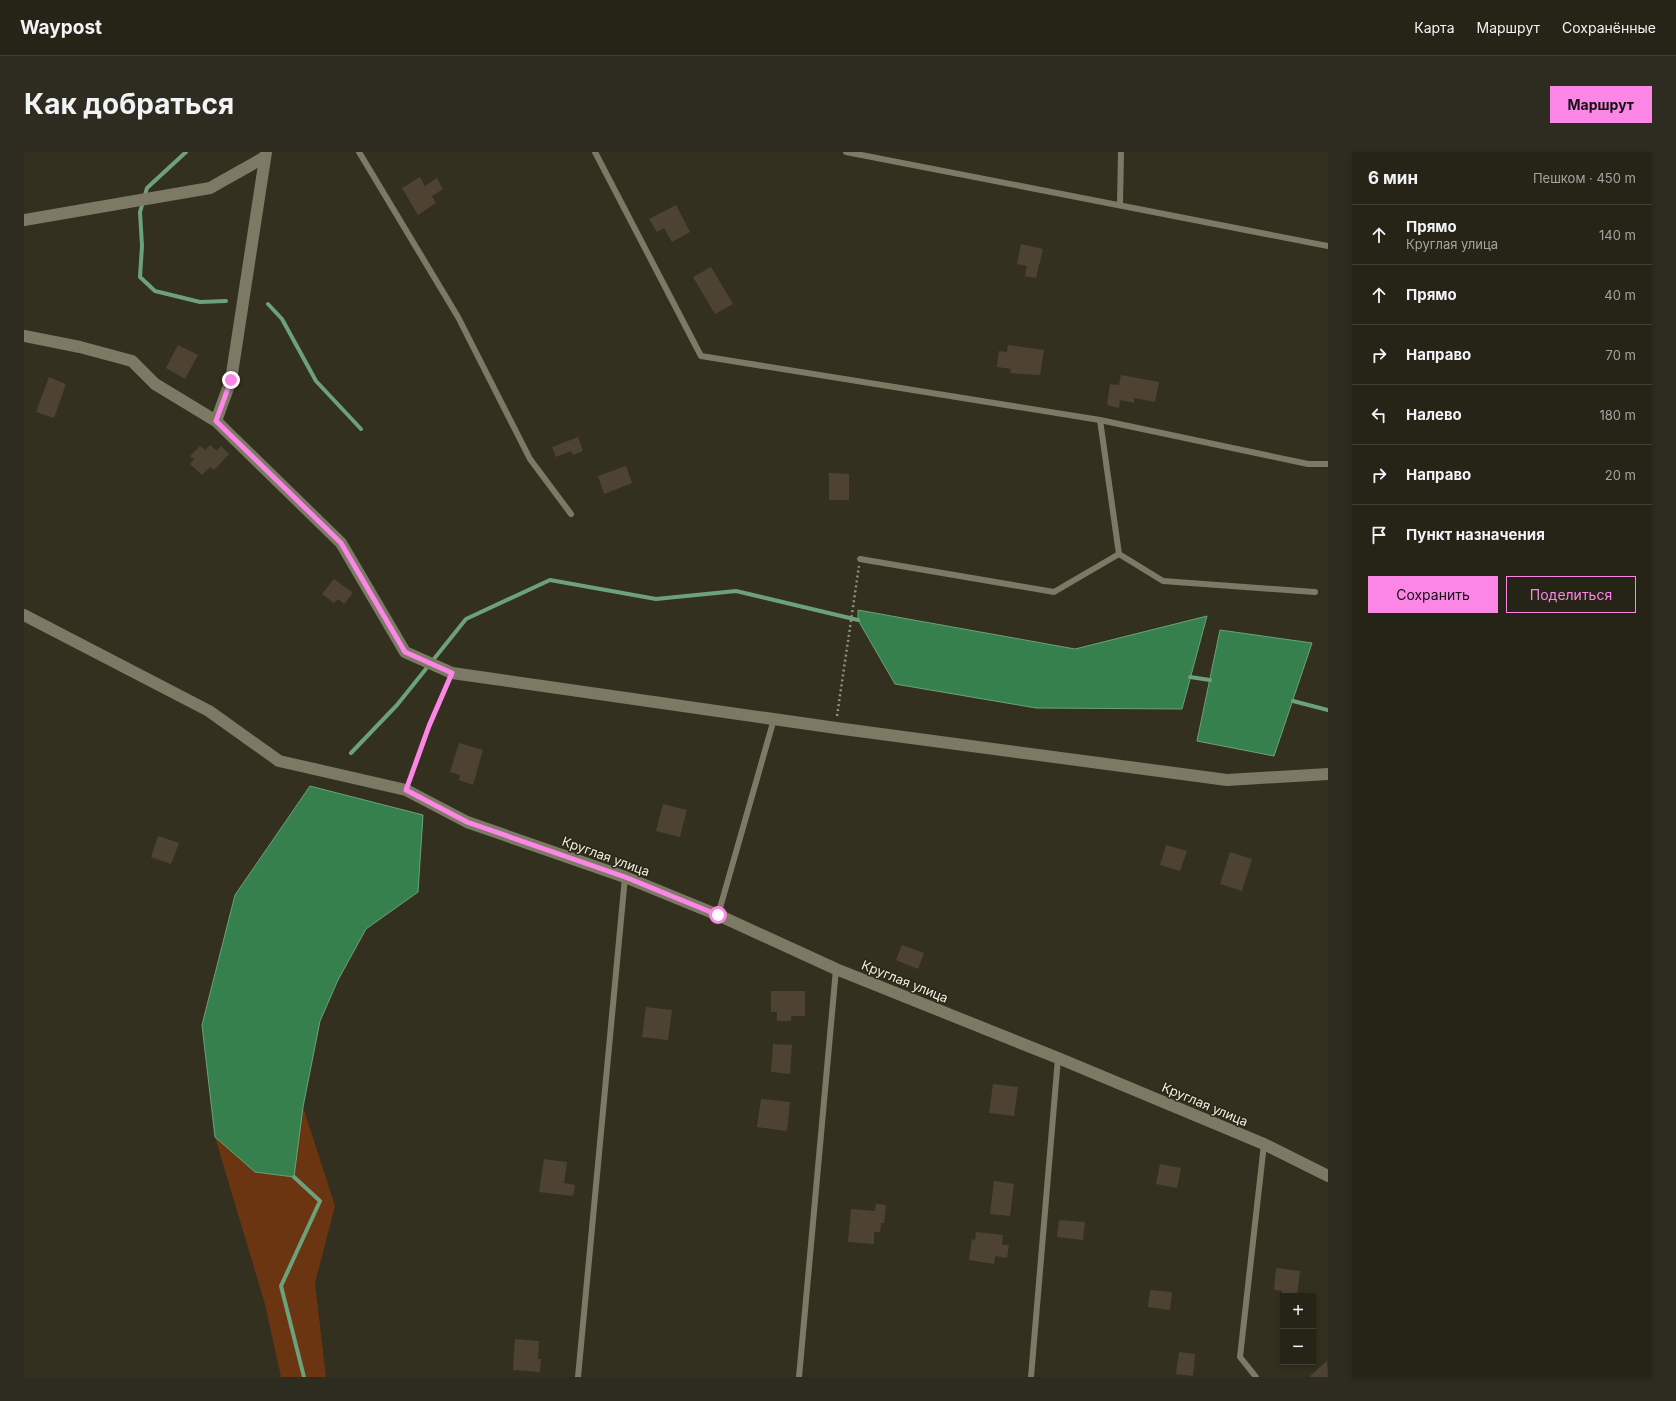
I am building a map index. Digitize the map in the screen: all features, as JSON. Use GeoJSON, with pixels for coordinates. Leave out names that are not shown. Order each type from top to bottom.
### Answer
{"type":"FeatureCollection","features":[{"type":"Feature","properties":{"kind":"street"},"geometry":{"type":"LineString","coordinates":[[24,220],[210,188],[265,154]]}},
{"type":"Feature","properties":{"kind":"street"},"geometry":{"type":"LineString","coordinates":[[216,421],[231,380],[265,154]]}},
{"type":"Feature","properties":{"kind":"street"},"geometry":{"type":"LineString","coordinates":[[24,336],[80,347],[132,361],[155,384],[216,421],[341,543],[405,652],[452,673],[836,728],[1227,780],[1328,774]]}},
{"type":"Feature","properties":{"kind":"street","name":"Круглая улица"},"geometry":{"type":"LineString","coordinates":[[24,615],[209,711],[279,761],[406,790],[467,822],[625,877],[718,915],[836,968],[1264,1144],[1328,1176]]}},
{"type":"Feature","properties":{"kind":"lane"},"geometry":{"type":"LineString","coordinates":[[359,152],[458,318],[530,459],[571,514]]}},
{"type":"Feature","properties":{"kind":"lane"},"geometry":{"type":"LineString","coordinates":[[595,152],[701,356],[1100,420],[1308,464],[1328,464]]}},
{"type":"Feature","properties":{"kind":"lane"},"geometry":{"type":"LineString","coordinates":[[846,152],[1120,204],[1328,246]]}},
{"type":"Feature","properties":{"kind":"lane"},"geometry":{"type":"LineString","coordinates":[[1120,204],[1121,152]]}},
{"type":"Feature","properties":{"kind":"lane"},"geometry":{"type":"LineString","coordinates":[[1100,420],[1119,554]]}},
{"type":"Feature","properties":{"kind":"lane"},"geometry":{"type":"LineString","coordinates":[[860,559],[1054,592],[1119,554]]}},
{"type":"Feature","properties":{"kind":"lane"},"geometry":{"type":"LineString","coordinates":[[1119,554],[1163,581],[1315,592]]}},
{"type":"Feature","properties":{"kind":"lane"},"geometry":{"type":"LineString","coordinates":[[718,915],[774,719]]}},
{"type":"Feature","properties":{"kind":"lane"},"geometry":{"type":"LineString","coordinates":[[578,1377],[625,877]]}},
{"type":"Feature","properties":{"kind":"lane"},"geometry":{"type":"LineString","coordinates":[[799,1377],[836,968]]}},
{"type":"Feature","properties":{"kind":"lane"},"geometry":{"type":"LineString","coordinates":[[1030,1377],[1058,1058]]}},
{"type":"Feature","properties":{"kind":"lane"},"geometry":{"type":"LineString","coordinates":[[1256,1377],[1240,1357],[1264,1144]]}},
{"type":"Feature","properties":{"kind":"path"},"geometry":{"type":"LineString","coordinates":[[836,728],[860,559]]}},
{"type":"Feature","properties":{"kind":"path"},"geometry":{"type":"LineString","coordinates":[[406,790],[429,726],[452,673]]}},
{"type":"Feature","properties":{"kind":"shaded area"},"geometry":{"type":"Polygon","coordinates":[[[858,610],[1075,649],[1207,616],[1182,709],[1036,708],[895,684],[858,620],[858,610]]]}},
{"type":"Feature","properties":{"kind":"shaded area"},"geometry":{"type":"Polygon","coordinates":[[[1220,630],[1312,643],[1274,756],[1197,741],[1220,630]]]}},
{"type":"Feature","properties":{"kind":"shaded area"},"geometry":{"type":"Polygon","coordinates":[[[310,786],[423,815],[418,892],[366,929],[338,980],[320,1021],[303,1107],[294,1177],[255,1172],[215,1137],[202,1025],[235,895],[310,786]]]}},
{"type":"Feature","properties":{"kind":"shaded area"},"geometry":{"type":"Polygon","coordinates":[[[303,1107],[335,1206],[315,1283],[326,1377],[281,1377],[265,1304],[215,1137],[255,1172],[294,1177],[303,1107]]]}},
{"type":"Feature","properties":{"kind":"building"},"geometry":{"type":"Polygon","coordinates":[[[420,177],[425,186],[437,178],[443,189],[432,196],[436,203],[418,215],[402,188],[420,177]]]}},
{"type":"Feature","properties":{"kind":"building"},"geometry":{"type":"Polygon","coordinates":[[[676,205],[690,232],[672,242],[664,228],[657,232],[649,219],[676,205]]]}},
{"type":"Feature","properties":{"kind":"building"},"geometry":{"type":"Polygon","coordinates":[[[1021,244],[1043,249],[1036,278],[1025,276],[1027,266],[1017,264],[1021,244]]]}},
{"type":"Feature","properties":{"kind":"building"},"geometry":{"type":"Polygon","coordinates":[[[711,267],[733,304],[715,314],[693,277],[711,267]]]}},
{"type":"Feature","properties":{"kind":"building"},"geometry":{"type":"Polygon","coordinates":[[[178,345],[198,355],[185,379],[166,368],[178,345]]]}},
{"type":"Feature","properties":{"kind":"building"},"geometry":{"type":"Polygon","coordinates":[[[1008,345],[1044,350],[1040,375],[1010,373],[1011,369],[997,367],[999,351],[1007,352],[1008,345]]]}},
{"type":"Feature","properties":{"kind":"building"},"geometry":{"type":"Polygon","coordinates":[[[1121,375],[1159,382],[1155,402],[1134,398],[1134,403],[1120,400],[1119,408],[1107,405],[1110,384],[1119,385],[1121,375]]]}},
{"type":"Feature","properties":{"kind":"building"},"geometry":{"type":"Polygon","coordinates":[[[49,377],[66,384],[54,418],[36,412],[49,377]]]}},
{"type":"Feature","properties":{"kind":"building"},"geometry":{"type":"Polygon","coordinates":[[[578,437],[583,451],[573,455],[571,451],[556,457],[552,447],[578,437]]]}},
{"type":"Feature","properties":{"kind":"building"},"geometry":{"type":"Polygon","coordinates":[[[210,445],[217,451],[221,446],[229,454],[214,470],[210,467],[202,475],[190,464],[194,459],[190,456],[200,446],[205,450],[210,445]]]}},
{"type":"Feature","properties":{"kind":"building"},"geometry":{"type":"Polygon","coordinates":[[[626,466],[632,483],[604,494],[598,476],[626,466]]]}},
{"type":"Feature","properties":{"kind":"building"},"geometry":{"type":"Polygon","coordinates":[[[829,473],[849,474],[849,500],[829,500],[829,473]]]}},
{"type":"Feature","properties":{"kind":"building"},"geometry":{"type":"Polygon","coordinates":[[[334,579],[353,593],[344,604],[338,599],[334,603],[322,594],[334,579]]]}},
{"type":"Feature","properties":{"kind":"building"},"geometry":{"type":"Polygon","coordinates":[[[459,743],[483,750],[473,785],[459,780],[460,775],[450,772],[459,743]]]}},
{"type":"Feature","properties":{"kind":"building"},"geometry":{"type":"Polygon","coordinates":[[[663,804],[687,810],[680,837],[656,831],[663,804]]]}},
{"type":"Feature","properties":{"kind":"building"},"geometry":{"type":"Polygon","coordinates":[[[158,836],[179,843],[171,864],[151,857],[158,836]]]}},
{"type":"Feature","properties":{"kind":"building"},"geometry":{"type":"Polygon","coordinates":[[[1166,845],[1187,851],[1180,871],[1160,865],[1166,845]]]}},
{"type":"Feature","properties":{"kind":"building"},"geometry":{"type":"Polygon","coordinates":[[[1230,852],[1252,859],[1242,891],[1220,884],[1230,852]]]}},
{"type":"Feature","properties":{"kind":"building"},"geometry":{"type":"Polygon","coordinates":[[[902,945],[924,953],[918,969],[896,960],[902,945]]]}},
{"type":"Feature","properties":{"kind":"building"},"geometry":{"type":"Polygon","coordinates":[[[771,991],[805,991],[805,1016],[791,1016],[791,1021],[777,1021],[777,1012],[771,1012],[771,991]]]}},
{"type":"Feature","properties":{"kind":"building"},"geometry":{"type":"Polygon","coordinates":[[[646,1007],[672,1010],[668,1040],[642,1037],[646,1007]]]}},
{"type":"Feature","properties":{"kind":"building"},"geometry":{"type":"Polygon","coordinates":[[[773,1044],[792,1045],[790,1074],[771,1072],[773,1044]]]}},
{"type":"Feature","properties":{"kind":"building"},"geometry":{"type":"Polygon","coordinates":[[[993,1084],[1018,1087],[1014,1116],[989,1113],[993,1084]]]}},
{"type":"Feature","properties":{"kind":"building"},"geometry":{"type":"Polygon","coordinates":[[[761,1099],[790,1102],[787,1131],[757,1127],[761,1099]]]}},
{"type":"Feature","properties":{"kind":"building"},"geometry":{"type":"Polygon","coordinates":[[[544,1159],[567,1162],[564,1183],[575,1185],[573,1196],[539,1192],[544,1159]]]}},
{"type":"Feature","properties":{"kind":"building"},"geometry":{"type":"Polygon","coordinates":[[[1160,1164],[1181,1168],[1177,1188],[1156,1184],[1160,1164]]]}},
{"type":"Feature","properties":{"kind":"building"},"geometry":{"type":"Polygon","coordinates":[[[994,1181],[1014,1184],[1010,1216],[990,1214],[994,1181]]]}},
{"type":"Feature","properties":{"kind":"building"},"geometry":{"type":"Polygon","coordinates":[[[876,1204],[886,1205],[884,1223],[881,1223],[880,1232],[874,1232],[874,1244],[848,1242],[851,1209],[875,1211],[876,1204]]]}},
{"type":"Feature","properties":{"kind":"building"},"geometry":{"type":"Polygon","coordinates":[[[1059,1220],[1085,1222],[1083,1240],[1057,1237],[1059,1220]]]}},
{"type":"Feature","properties":{"kind":"building"},"geometry":{"type":"Polygon","coordinates":[[[976,1232],[1003,1235],[1002,1245],[1009,1245],[1007,1258],[995,1256],[994,1264],[969,1260],[972,1239],[975,1240],[976,1232]]]}},
{"type":"Feature","properties":{"kind":"building"},"geometry":{"type":"Polygon","coordinates":[[[1276,1268],[1300,1271],[1297,1293],[1282,1293],[1282,1291],[1274,1290],[1276,1268]]]}},
{"type":"Feature","properties":{"kind":"building"},"geometry":{"type":"Polygon","coordinates":[[[1150,1290],[1172,1292],[1170,1310],[1148,1307],[1150,1290]]]}},
{"type":"Feature","properties":{"kind":"building"},"geometry":{"type":"Polygon","coordinates":[[[515,1339],[539,1341],[538,1359],[541,1359],[540,1372],[513,1370],[515,1339]]]}},
{"type":"Feature","properties":{"kind":"building"},"geometry":{"type":"Polygon","coordinates":[[[1179,1352],[1195,1354],[1193,1376],[1176,1374],[1179,1352]]]}},
{"type":"Feature","properties":{"kind":"building"},"geometry":{"type":"Polygon","coordinates":[[[1327,1361],[1328,1377],[1309,1377],[1327,1361]]]}},
{"type":"Feature","properties":{"kind":"waterway"},"geometry":{"type":"LineString","coordinates":[[186,152],[147,188],[140,212],[142,246],[140,277],[155,291],[200,302],[226,301]]}},
{"type":"Feature","properties":{"kind":"waterway"},"geometry":{"type":"LineString","coordinates":[[268,304],[282,319],[316,381],[361,429]]}},
{"type":"Feature","properties":{"kind":"waterway"},"geometry":{"type":"LineString","coordinates":[[351,753],[397,705],[466,619],[550,580],[656,599],[736,591],[858,620]]}},
{"type":"Feature","properties":{"kind":"waterway"},"geometry":{"type":"LineString","coordinates":[[1190,677],[1210,680]]}},
{"type":"Feature","properties":{"kind":"waterway"},"geometry":{"type":"LineString","coordinates":[[1293,701],[1328,710]]}},
{"type":"Feature","properties":{"kind":"waterway"},"geometry":{"type":"LineString","coordinates":[[294,1177],[320,1201],[281,1286],[304,1377]]}},
{"type":"Feature","properties":{"kind":"route"},"geometry":{"type":"LineString","coordinates":[[231,380],[216,421],[341,543],[405,652],[452,673],[429,726],[406,790],[467,822],[625,877],[718,915]]}}]}
